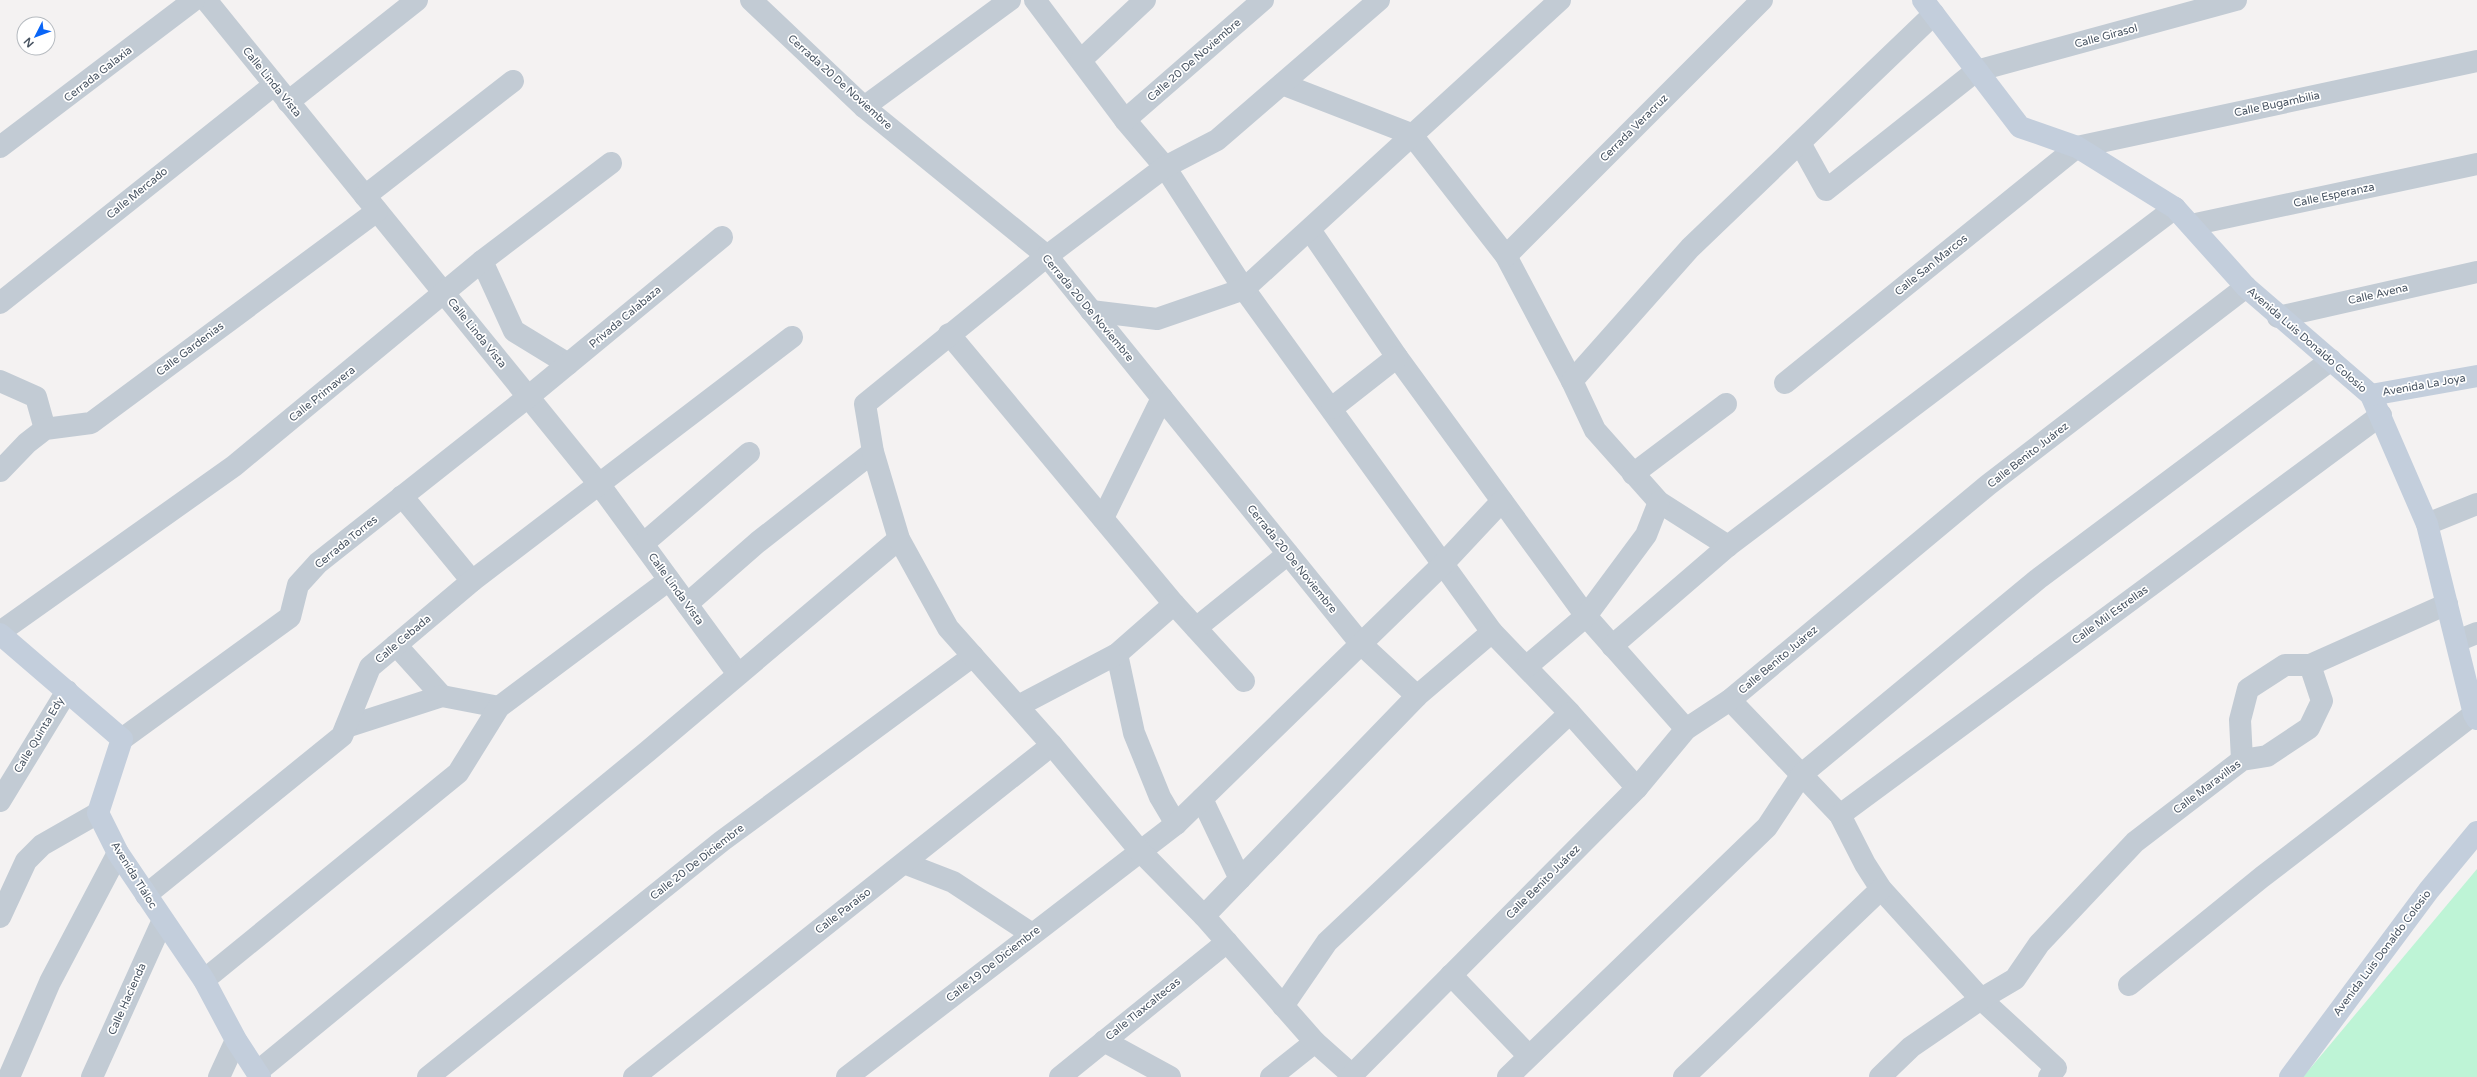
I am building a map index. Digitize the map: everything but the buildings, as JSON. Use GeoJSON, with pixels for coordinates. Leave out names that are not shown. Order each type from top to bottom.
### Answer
{"type":"FeatureCollection","features":[{"type":"Feature","properties":{"kind":"main road","name":"Avenida Luis Donaldo Colosio"},"geometry":{"type":"LineString","coordinates":[[1928,7],[2020,127],[2077,147],[2175,208],[2246,287],[2278,317],[2371,395],[2381,415],[2427,524],[2475,716]]}},
{"type":"Feature","properties":{"kind":"main road","name":"Avenida La Joya"},"geometry":{"type":"LineString","coordinates":[[2371,395],[2477,376]]}},
{"type":"Feature","properties":{"kind":"main road"},"geometry":{"type":"LineString","coordinates":[[0,633],[122,739],[98,812]]}},
{"type":"Feature","properties":{"kind":"main road","name":"Avenida Tláloc"},"geometry":{"type":"LineString","coordinates":[[98,812],[118,853],[204,980],[236,1040],[258,1074]]}},
{"type":"Feature","properties":{"kind":"main road","name":"Avenida Luis Donaldo Colosio"},"geometry":{"type":"LineString","coordinates":[[2290,1077],[2429,890],[2477,832]]}},
{"type":"Feature","properties":{"kind":"street","name":"Cerrada Galaxia"},"geometry":{"type":"LineString","coordinates":[[0,147],[194,0]]}},
{"type":"Feature","properties":{"kind":"street","name":"Calle Linda Vista"},"geometry":{"type":"LineString","coordinates":[[206,0],[599,484],[738,674]]}},
{"type":"Feature","properties":{"kind":"street"},"geometry":{"type":"LineString","coordinates":[[288,102],[417,0]]}},
{"type":"Feature","properties":{"kind":"street","name":"Cerrada 20 De Noviembre"},"geometry":{"type":"LineString","coordinates":[[751,0],[864,107],[1046,256],[1361,644],[1417,696]]}},
{"type":"Feature","properties":{"kind":"street"},"geometry":{"type":"LineString","coordinates":[[864,107],[1010,0]]}},
{"type":"Feature","properties":{"kind":"street"},"geometry":{"type":"LineString","coordinates":[[1035,0],[1125,120],[1165,167],[1244,289],[1332,408],[1492,632],[1570,713],[1637,788]]}},
{"type":"Feature","properties":{"kind":"street"},"geometry":{"type":"LineString","coordinates":[[1080,60],[1144,0]]}},
{"type":"Feature","properties":{"kind":"street","name":"Calle 20 De Noviembre"},"geometry":{"type":"LineString","coordinates":[[1125,120],[1263,0]]}},
{"type":"Feature","properties":{"kind":"street"},"geometry":{"type":"LineString","coordinates":[[1352,1076],[1315,1042],[1204,916],[1140,851],[1052,745],[948,628],[899,539],[873,452],[865,404],[1046,256],[1165,167],[1217,140],[1379,0]]}},
{"type":"Feature","properties":{"kind":"street"},"geometry":{"type":"LineString","coordinates":[[1091,311],[1156,319],[1244,289],[1560,0]]}},
{"type":"Feature","properties":{"kind":"street","name":"Cerrada Veracruz"},"geometry":{"type":"LineString","coordinates":[[1506,256],[1762,0]]}},
{"type":"Feature","properties":{"kind":"street","name":"Calle Girasol"},"geometry":{"type":"LineString","coordinates":[[1976,71],[2236,0]]}},
{"type":"Feature","properties":{"kind":"street"},"geometry":{"type":"LineString","coordinates":[[1572,381],[1690,248],[1800,143],[1928,7]]}},
{"type":"Feature","properties":{"kind":"street","name":"Calle Bugambilia"},"geometry":{"type":"LineString","coordinates":[[2077,147],[2477,61]]}},
{"type":"Feature","properties":{"kind":"street"},"geometry":{"type":"LineString","coordinates":[[1800,143],[1826,190],[1976,71]]}},
{"type":"Feature","properties":{"kind":"street","name":"Calle Gardenias"},"geometry":{"type":"LineString","coordinates":[[45,429],[91,423],[371,204],[513,81]]}},
{"type":"Feature","properties":{"kind":"street"},"geometry":{"type":"LineString","coordinates":[[1282,84],[1412,134],[1506,256],[1572,381],[1595,430],[1659,502],[1728,546]]}},
{"type":"Feature","properties":{"kind":"street","name":"Calle Mercado"},"geometry":{"type":"LineString","coordinates":[[0,303],[274,85]]}},
{"type":"Feature","properties":{"kind":"street","name":"Calle San Marcos"},"geometry":{"type":"LineString","coordinates":[[1785,383],[2077,147]]}},
{"type":"Feature","properties":{"kind":"street","name":"Calle Primavera"},"geometry":{"type":"LineString","coordinates":[[0,633],[234,466],[482,261],[611,163]]}},
{"type":"Feature","properties":{"kind":"street","name":"Calle Esperanza"},"geometry":{"type":"LineString","coordinates":[[2191,225],[2477,164]]}},
{"type":"Feature","properties":{"kind":"street"},"geometry":{"type":"LineString","coordinates":[[1612,646],[1728,546],[2175,208]]}},
{"type":"Feature","properties":{"kind":"street"},"geometry":{"type":"LineString","coordinates":[[1310,230],[1397,357],[1586,616],[1686,729]]}},
{"type":"Feature","properties":{"kind":"street","name":"Privada Calabaza"},"geometry":{"type":"LineString","coordinates":[[528,397],[722,237]]}},
{"type":"Feature","properties":{"kind":"street"},"geometry":{"type":"LineString","coordinates":[[482,261],[514,331],[568,364]]}},
{"type":"Feature","properties":{"kind":"street","name":"Calle Avena"},"geometry":{"type":"LineString","coordinates":[[2278,317],[2477,272]]}},
{"type":"Feature","properties":{"kind":"street","name":"Calle Benito Juárez"},"geometry":{"type":"LineString","coordinates":[[1352,1076],[1637,788],[1686,729],[1730,700],[1988,485],[2246,287]]}},
{"type":"Feature","properties":{"kind":"street"},"geometry":{"type":"LineString","coordinates":[[950,334],[1174,604],[1244,681]]}},
{"type":"Feature","properties":{"kind":"street","name":"Calle Cebada"},"geometry":{"type":"LineString","coordinates":[[146,895],[342,736],[370,667],[472,581],[792,337]]}},
{"type":"Feature","properties":{"kind":"street"},"geometry":{"type":"LineString","coordinates":[[1332,408],[1397,357]]}},
{"type":"Feature","properties":{"kind":"street"},"geometry":{"type":"LineString","coordinates":[[1508,1077],[1528,1055],[1766,827],[1802,774],[2038,579],[2331,360]]}},
{"type":"Feature","properties":{"kind":"street"},"geometry":{"type":"LineString","coordinates":[[0,381],[36,397],[45,429],[27,443],[0,471]]}},
{"type":"Feature","properties":{"kind":"street","name":"Cerrada Torres"},"geometry":{"type":"LineString","coordinates":[[122,739],[290,617],[298,585],[313,568],[528,397]]}},
{"type":"Feature","properties":{"kind":"street"},"geometry":{"type":"LineString","coordinates":[[1103,518],[1162,398]]}},
{"type":"Feature","properties":{"kind":"street"},"geometry":{"type":"LineString","coordinates":[[1634,474],[1726,404]]}},
{"type":"Feature","properties":{"kind":"street","name":"Calle Mil Estrellas"},"geometry":{"type":"LineString","coordinates":[[1840,816],[2381,415]]}},
{"type":"Feature","properties":{"kind":"street"},"geometry":{"type":"LineString","coordinates":[[687,604],[758,542],[873,452]]}},
{"type":"Feature","properties":{"kind":"street"},"geometry":{"type":"LineString","coordinates":[[644,544],[749,453]]}},
{"type":"Feature","properties":{"kind":"street"},"geometry":{"type":"LineString","coordinates":[[402,496],[472,581]]}},
{"type":"Feature","properties":{"kind":"street","name":"Calle 19 De Diciembre"},"geometry":{"type":"LineString","coordinates":[[847,1077],[1176,824],[1443,564],[1502,501]]}},
{"type":"Feature","properties":{"kind":"street"},"geometry":{"type":"LineString","coordinates":[[1526,668],[1586,616],[1646,535],[1659,502]]}},
{"type":"Feature","properties":{"kind":"street"},"geometry":{"type":"LineString","coordinates":[[2427,524],[2477,504]]}},
{"type":"Feature","properties":{"kind":"street"},"geometry":{"type":"LineString","coordinates":[[258,1074],[899,539]]}},
{"type":"Feature","properties":{"kind":"street"},"geometry":{"type":"LineString","coordinates":[[1196,628],[1288,554]]}},
{"type":"Feature","properties":{"kind":"street"},"geometry":{"type":"LineString","coordinates":[[204,980],[458,773],[499,707],[669,580]]}},
{"type":"Feature","properties":{"kind":"street"},"geometry":{"type":"LineString","coordinates":[[1018,706],[1117,654],[1174,604]]}},
{"type":"Feature","properties":{"kind":"street"},"geometry":{"type":"LineString","coordinates":[[2242,760],[2240,720],[2248,689],[2285,665],[2310,665],[2447,604]]}},
{"type":"Feature","properties":{"kind":"street"},"geometry":{"type":"LineString","coordinates":[[1204,916],[1417,696],[1492,632]]}},
{"type":"Feature","properties":{"kind":"street"},"geometry":{"type":"LineString","coordinates":[[2457,641],[2477,633]]}},
{"type":"Feature","properties":{"kind":"street"},"geometry":{"type":"LineString","coordinates":[[396,646],[442,696]]}},
{"type":"Feature","properties":{"kind":"street"},"geometry":{"type":"LineString","coordinates":[[1117,654],[1134,733],[1160,797],[1176,824]]}},
{"type":"Feature","properties":{"kind":"street","name":"Calle 20 De Diciembre"},"geometry":{"type":"LineString","coordinates":[[428,1077],[722,841],[973,656]]}},
{"type":"Feature","properties":{"kind":"street","name":"Calle Maravillas"},"geometry":{"type":"LineString","coordinates":[[1881,1076],[1911,1047],[1981,999],[2015,979],[2039,944],[2135,842],[2242,760],[2267,756],[2308,728],[2322,701],[2310,665]]}},
{"type":"Feature","properties":{"kind":"street","name":"Calle Quinta Edy"},"geometry":{"type":"LineString","coordinates":[[0,801],[67,691]]}},
{"type":"Feature","properties":{"kind":"street"},"geometry":{"type":"LineString","coordinates":[[346,727],[442,696],[499,707]]}},
{"type":"Feature","properties":{"kind":"street"},"geometry":{"type":"LineString","coordinates":[[1730,700],[1802,774],[1840,816],[1865,864],[1881,889],[1981,999],[2056,1068],[2049,1077]]}},
{"type":"Feature","properties":{"kind":"street"},"geometry":{"type":"LineString","coordinates":[[1283,1006],[1328,942],[1570,713]]}},
{"type":"Feature","properties":{"kind":"street"},"geometry":{"type":"LineString","coordinates":[[2129,985],[2262,877],[2475,716]]}},
{"type":"Feature","properties":{"kind":"street","name":"Calle Paraíso"},"geometry":{"type":"LineString","coordinates":[[634,1077],[1052,745]]}},
{"type":"Feature","properties":{"kind":"street"},"geometry":{"type":"LineString","coordinates":[[1202,799],[1240,879]]}},
{"type":"Feature","properties":{"kind":"street"},"geometry":{"type":"LineString","coordinates":[[0,917],[26,861],[42,845],[98,812]]}},
{"type":"Feature","properties":{"kind":"street"},"geometry":{"type":"LineString","coordinates":[[9,1077],[50,982],[118,853]]}},
{"type":"Feature","properties":{"kind":"street"},"geometry":{"type":"LineString","coordinates":[[904,863],[953,882],[1032,934]]}},
{"type":"Feature","properties":{"kind":"street"},"geometry":{"type":"LineString","coordinates":[[1684,1077],[1881,889]]}},
{"type":"Feature","properties":{"kind":"street","name":"Calle Hacienda"},"geometry":{"type":"LineString","coordinates":[[92,1077],[163,920]]}},
{"type":"Feature","properties":{"kind":"street","name":"Calle Tlaxcaltecas"},"geometry":{"type":"LineString","coordinates":[[1060,1077],[1226,942]]}},
{"type":"Feature","properties":{"kind":"street"},"geometry":{"type":"LineString","coordinates":[[1451,975],[1528,1055]]}},
{"type":"Feature","properties":{"kind":"street"},"geometry":{"type":"LineString","coordinates":[[219,1077],[236,1040]]}},
{"type":"Feature","properties":{"kind":"street"},"geometry":{"type":"LineString","coordinates":[[1104,1041],[1170,1077]]}},
{"type":"Feature","properties":{"kind":"street"},"geometry":{"type":"LineString","coordinates":[[1271,1077],[1315,1042]]}},
{"type":"Feature","properties":{"kind":"green space"},"geometry":{"type":"Polygon","coordinates":[[[2477,869],[2477,1077],[2303,1077],[2477,869]]]}}]}
